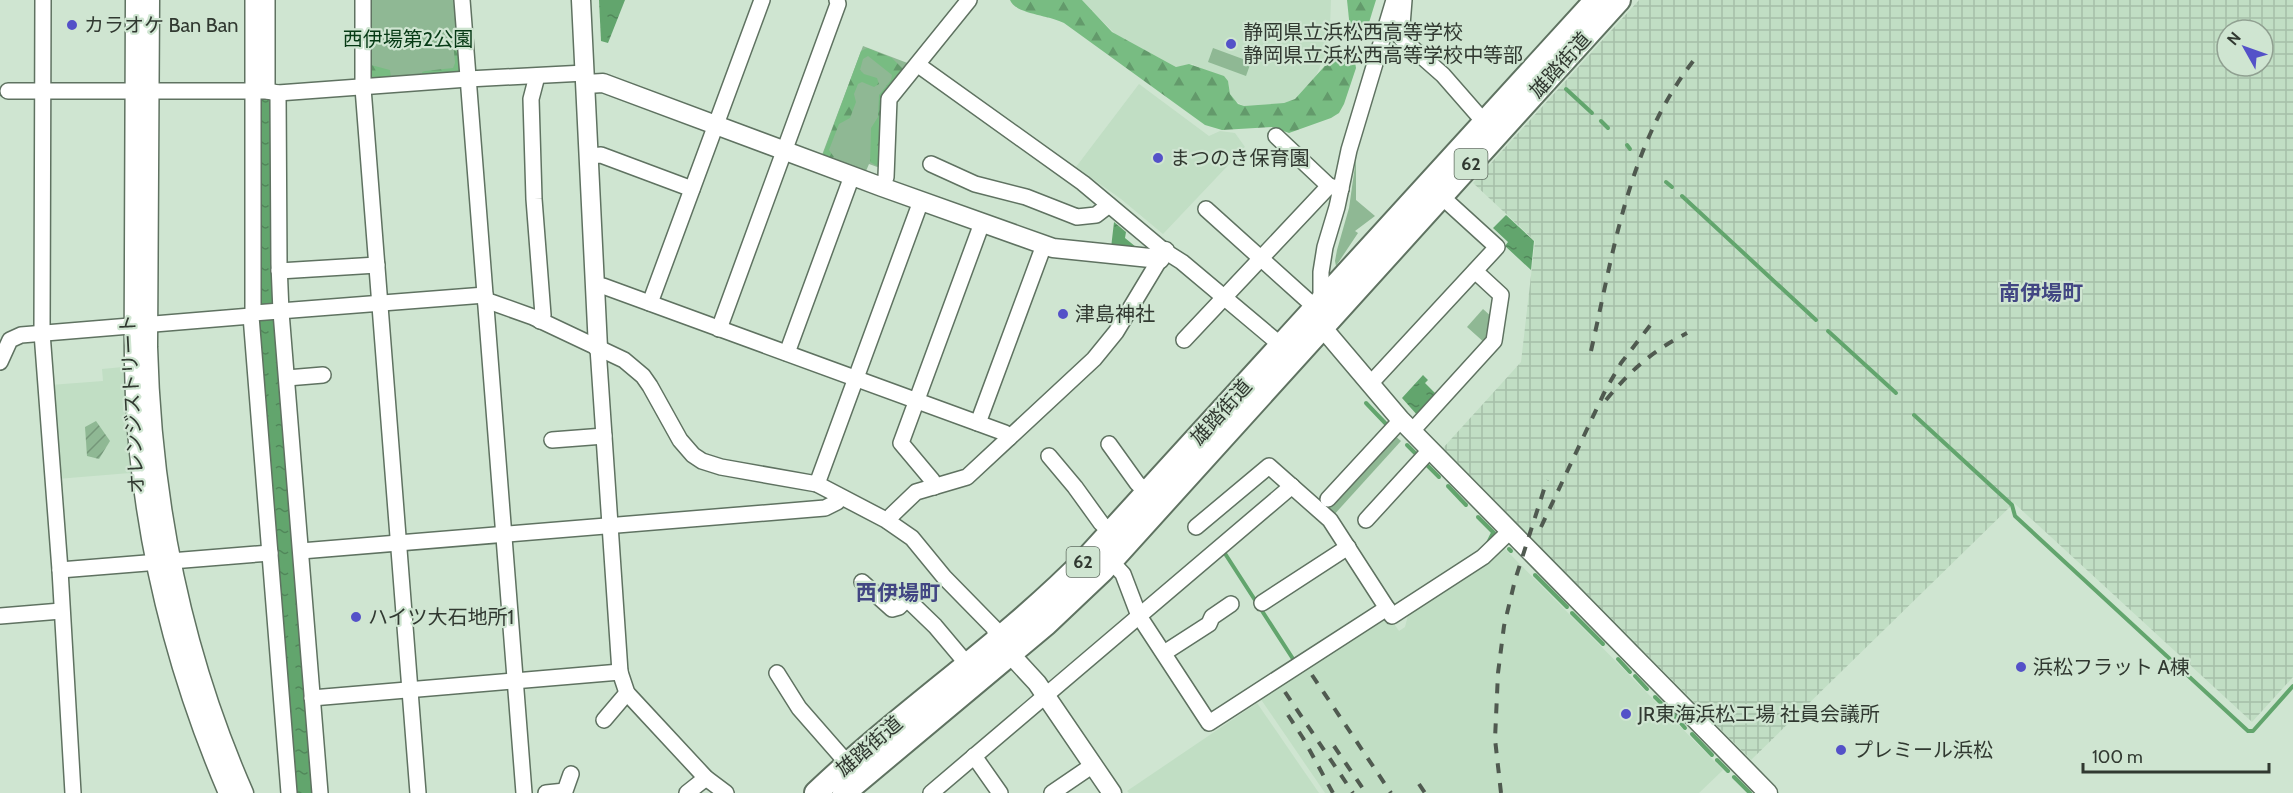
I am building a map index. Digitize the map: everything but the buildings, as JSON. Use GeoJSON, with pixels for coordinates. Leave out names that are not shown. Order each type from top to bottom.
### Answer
{"type":"FeatureCollection","features":[{"type":"Feature","properties":{"kind":"main road","name":"雄踏街道"},"geometry":{"type":"LineString","coordinates":[[816,793],[967,664],[1004,646],[1065,607],[1111,561],[1320,312],[1596,0]]}},
{"type":"Feature","properties":{"kind":"main road","name":"雄踏街道"},"geometry":{"type":"LineString","coordinates":[[844,793],[1004,646],[1282,346],[1441,196],[1619,0]]}},
{"type":"Feature","properties":{"kind":"street"},"geometry":{"type":"LineString","coordinates":[[43,0],[42,333],[60,570],[73,793]]}},
{"type":"Feature","properties":{"kind":"street","name":"オレンジストリート"},"geometry":{"type":"LineString","coordinates":[[135,0],[142,91],[141,325],[160,502],[163,561],[172,633],[187,683],[227,793]]}},
{"type":"Feature","properties":{"kind":"street","name":"オレンジストリート"},"geometry":{"type":"LineString","coordinates":[[142,91],[150,0]]}},
{"type":"Feature","properties":{"kind":"street"},"geometry":{"type":"LineString","coordinates":[[253,0],[266,92],[280,312],[320,793]]}},
{"type":"Feature","properties":{"kind":"street"},"geometry":{"type":"LineString","coordinates":[[266,92],[267,0]]}},
{"type":"Feature","properties":{"kind":"street"},"geometry":{"type":"LineString","coordinates":[[363,0],[363,88],[418,793]]}},
{"type":"Feature","properties":{"kind":"street"},"geometry":{"type":"LineString","coordinates":[[462,0],[524,793]]}},
{"type":"Feature","properties":{"kind":"street"},"geometry":{"type":"LineString","coordinates":[[581,0],[598,348],[620,672],[627,693],[706,778],[726,793]]}},
{"type":"Feature","properties":{"kind":"street"},"geometry":{"type":"LineString","coordinates":[[650,303],[762,0]]}},
{"type":"Feature","properties":{"kind":"street"},"geometry":{"type":"LineString","coordinates":[[719,329],[838,4],[837,0]]}},
{"type":"Feature","properties":{"kind":"street"},"geometry":{"type":"LineString","coordinates":[[882,187],[886,177],[889,99],[969,0]]}},
{"type":"Feature","properties":{"kind":"street"},"geometry":{"type":"LineString","coordinates":[[1320,312],[1323,259],[1335,188],[1349,150],[1394,0]]}},
{"type":"Feature","properties":{"kind":"street"},"geometry":{"type":"LineString","coordinates":[[1378,54],[1383,56],[1401,38],[1404,0]]}},
{"type":"Feature","properties":{"kind":"street"},"geometry":{"type":"LineString","coordinates":[[1401,38],[1443,75],[1485,123]]}},
{"type":"Feature","properties":{"kind":"street"},"geometry":{"type":"LineString","coordinates":[[921,67],[1083,183],[1163,255]]}},
{"type":"Feature","properties":{"kind":"street"},"geometry":{"type":"LineString","coordinates":[[8,91],[266,92],[537,76],[585,79],[603,83],[1044,245],[1066,251],[1163,255],[1182,262],[1282,346]]}},
{"type":"Feature","properties":{"kind":"street"},"geometry":{"type":"LineString","coordinates":[[537,76],[531,99],[534,199],[543,315],[540,321]]}},
{"type":"Feature","properties":{"kind":"street"},"geometry":{"type":"LineString","coordinates":[[266,92],[252,102],[253,314],[289,793]]}},
{"type":"Feature","properties":{"kind":"street"},"geometry":{"type":"LineString","coordinates":[[1276,136],[1335,188]]}},
{"type":"Feature","properties":{"kind":"street"},"geometry":{"type":"LineString","coordinates":[[590,156],[601,155],[692,189]]}},
{"type":"Feature","properties":{"kind":"street"},"geometry":{"type":"LineString","coordinates":[[931,164],[975,184],[1026,197],[1077,217],[1095,215],[1109,205]]}},
{"type":"Feature","properties":{"kind":"street"},"geometry":{"type":"LineString","coordinates":[[787,353],[852,176]]}},
{"type":"Feature","properties":{"kind":"street"},"geometry":{"type":"LineString","coordinates":[[1184,340],[1262,258],[1335,188]]}},
{"type":"Feature","properties":{"kind":"street"},"geometry":{"type":"LineString","coordinates":[[1370,384],[1497,247],[1441,196]]}},
{"type":"Feature","properties":{"kind":"street"},"geometry":{"type":"LineString","coordinates":[[816,484],[921,201]]}},
{"type":"Feature","properties":{"kind":"street"},"geometry":{"type":"LineString","coordinates":[[1206,209],[1320,312],[1370,384],[1406,426],[1768,793]]}},
{"type":"Feature","properties":{"kind":"street"},"geometry":{"type":"LineString","coordinates":[[934,487],[932,480],[901,443],[982,223]]}},
{"type":"Feature","properties":{"kind":"street"},"geometry":{"type":"LineString","coordinates":[[978,423],[1044,245]]}},
{"type":"Feature","properties":{"kind":"street"},"geometry":{"type":"LineString","coordinates":[[888,521],[916,492],[967,477],[1106,346],[1163,255]]}},
{"type":"Feature","properties":{"kind":"street"},"geometry":{"type":"LineString","coordinates":[[279,271],[377,265]]}},
{"type":"Feature","properties":{"kind":"street"},"geometry":{"type":"LineString","coordinates":[[1332,489],[1406,426],[1494,341],[1501,295],[1475,272]]}},
{"type":"Feature","properties":{"kind":"street"},"geometry":{"type":"LineString","coordinates":[[596,286],[603,286],[856,378],[1005,433],[1009,438]]}},
{"type":"Feature","properties":{"kind":"street"},"geometry":{"type":"LineString","coordinates":[[0,362],[13,337],[21,334],[380,304],[486,299],[624,360],[643,376],[680,440],[693,455],[702,461],[721,468],[816,484],[888,521],[912,538],[944,577],[994,628],[1004,646],[1046,695],[1112,793]]}},
{"type":"Feature","properties":{"kind":"street"},"geometry":{"type":"LineString","coordinates":[[287,378],[323,375]]}},
{"type":"Feature","properties":{"kind":"street"},"geometry":{"type":"LineString","coordinates":[[552,440],[604,436]]}},
{"type":"Feature","properties":{"kind":"street"},"geometry":{"type":"LineString","coordinates":[[1109,444],[1147,493]]}},
{"type":"Feature","properties":{"kind":"street"},"geometry":{"type":"LineString","coordinates":[[1365,519],[1430,450]]}},
{"type":"Feature","properties":{"kind":"street"},"geometry":{"type":"LineString","coordinates":[[1049,456],[1111,533]]}},
{"type":"Feature","properties":{"kind":"street"},"geometry":{"type":"LineString","coordinates":[[1196,527],[1269,466],[1330,520],[1392,616],[1483,557],[1510,531]]}},
{"type":"Feature","properties":{"kind":"street"},"geometry":{"type":"LineString","coordinates":[[931,793],[1292,486]]}},
{"type":"Feature","properties":{"kind":"street"},"geometry":{"type":"LineString","coordinates":[[301,551],[825,507],[837,502],[840,497]]}},
{"type":"Feature","properties":{"kind":"street"},"geometry":{"type":"LineString","coordinates":[[1262,603],[1348,547]]}},
{"type":"Feature","properties":{"kind":"street"},"geometry":{"type":"LineString","coordinates":[[60,570],[270,553]]}},
{"type":"Feature","properties":{"kind":"street","name":"オレンジストリート"},"geometry":{"type":"LineString","coordinates":[[163,561],[182,612],[217,727],[244,793]]}},
{"type":"Feature","properties":{"kind":"street"},"geometry":{"type":"LineString","coordinates":[[1111,561],[1123,574],[1139,616],[1209,723],[1387,608]]}},
{"type":"Feature","properties":{"kind":"street"},"geometry":{"type":"LineString","coordinates":[[862,582],[892,609],[899,607],[907,599],[935,626],[967,664]]}},
{"type":"Feature","properties":{"kind":"street"},"geometry":{"type":"LineString","coordinates":[[1164,654],[1209,624],[1212,617],[1231,604]]}},
{"type":"Feature","properties":{"kind":"street"},"geometry":{"type":"LineString","coordinates":[[0,616],[61,611]]}},
{"type":"Feature","properties":{"kind":"street"},"geometry":{"type":"LineString","coordinates":[[312,698],[620,672]]}},
{"type":"Feature","properties":{"kind":"street"},"geometry":{"type":"LineString","coordinates":[[777,673],[799,708],[848,764]]}},
{"type":"Feature","properties":{"kind":"street"},"geometry":{"type":"LineString","coordinates":[[604,720],[627,693]]}},
{"type":"Feature","properties":{"kind":"street"},"geometry":{"type":"LineString","coordinates":[[974,756],[1000,793]]}},
{"type":"Feature","properties":{"kind":"street"},"geometry":{"type":"LineString","coordinates":[[1052,793],[1093,765]]}},
{"type":"Feature","properties":{"kind":"street"},"geometry":{"type":"LineString","coordinates":[[546,793],[565,791],[571,774]]}},
{"type":"Feature","properties":{"kind":"street"},"geometry":{"type":"LineString","coordinates":[[687,793],[706,778]]}},
{"type":"Feature","properties":{"kind":"shaded area","name":"静岡県立浜松西高等学校 静岡県立浜松西高等学校中等部"},"geometry":{"type":"Polygon","coordinates":[[[1082,0],[1331,0],[1330,27],[1325,55],[1316,76],[1295,99],[1284,103],[1244,106],[1233,100],[1228,81],[1192,64],[1176,67],[1115,34],[1082,0]]]}},
{"type":"Feature","properties":{"kind":"shaded area"},"geometry":{"type":"Polygon","coordinates":[[[1639,0],[2293,0],[2293,677],[2252,722],[2014,503],[1751,760],[1443,448],[1521,362],[1535,241],[1473,183],[1639,0]]]}},
{"type":"Feature","properties":{"kind":"shaded area","name":"まつのき保育園"},"geometry":{"type":"Polygon","coordinates":[[[1139,84],[1209,136],[1220,131],[1235,133],[1245,147],[1232,156],[1234,159],[1163,234],[1121,199],[1076,167],[1139,84]]]}},
{"type":"Feature","properties":{"kind":"shaded area"},"geometry":{"type":"Polygon","coordinates":[[[123,367],[130,473],[57,479],[50,385],[103,381],[102,369],[123,367]]]}},
{"type":"Feature","properties":{"kind":"shaded area"},"geometry":{"type":"Polygon","coordinates":[[[1504,548],[1723,770],[1699,793],[1325,793],[1260,698],[1388,615],[1399,631],[1405,627],[1408,615],[1488,563],[1504,548]]]}},
{"type":"Feature","properties":{"kind":"shaded area"},"geometry":{"type":"Polygon","coordinates":[[[1257,703],[1319,793],[1129,793],[1127,791],[1257,703]]]}},
{"type":"Feature","properties":{"kind":"green space","name":"西伊場第2公園"},"geometry":{"type":"Polygon","coordinates":[[[368,0],[457,0],[459,74],[368,78],[368,0]]]}},
{"type":"Feature","properties":{"kind":"green space"},"geometry":{"type":"Polygon","coordinates":[[[1010,0],[1082,0],[1112,32],[1176,67],[1189,64],[1224,76],[1228,81],[1230,94],[1238,104],[1244,106],[1284,103],[1295,99],[1337,55],[1351,58],[1356,68],[1344,104],[1339,113],[1331,118],[1289,133],[1272,127],[1222,130],[1205,125],[1064,23],[1026,11],[1013,5],[1010,0]]]}},
{"type":"Feature","properties":{"kind":"green space"},"geometry":{"type":"Polygon","coordinates":[[[1347,0],[1376,0],[1367,29],[1360,34],[1350,29],[1347,0]]]}},
{"type":"Feature","properties":{"kind":"green space"},"geometry":{"type":"Polygon","coordinates":[[[456,38],[462,70],[459,74],[423,76],[422,72],[425,71],[453,68],[455,63],[453,41],[456,38]]]}},
{"type":"Feature","properties":{"kind":"green space"},"geometry":{"type":"Polygon","coordinates":[[[863,46],[910,64],[883,97],[880,168],[869,164],[866,171],[822,155],[863,46]]]}},
{"type":"Feature","properties":{"kind":"green space"},"geometry":{"type":"Polygon","coordinates":[[[867,48],[892,58],[903,69],[879,167],[870,162],[871,128],[878,117],[879,95],[891,80],[892,75],[868,56],[863,59],[860,70],[864,74],[877,78],[879,84],[874,87],[862,82],[858,84],[854,94],[856,102],[850,118],[839,124],[829,150],[834,157],[823,154],[861,51],[867,48]]]}},
{"type":"Feature","properties":{"kind":"green space"},"geometry":{"type":"Polygon","coordinates":[[[1213,48],[1251,62],[1246,76],[1208,62],[1213,48]]]}},
{"type":"Feature","properties":{"kind":"green space"},"geometry":{"type":"Polygon","coordinates":[[[371,65],[390,70],[391,78],[372,82],[368,78],[371,65]]]}},
{"type":"Feature","properties":{"kind":"green space"},"geometry":{"type":"Polygon","coordinates":[[[1356,159],[1356,200],[1375,216],[1355,231],[1358,233],[1336,266],[1337,250],[1349,208],[1356,159]]]}},
{"type":"Feature","properties":{"kind":"green space"},"geometry":{"type":"Polygon","coordinates":[[[1483,309],[1493,318],[1486,344],[1467,327],[1483,309]]]}},
{"type":"Feature","properties":{"kind":"green space"},"geometry":{"type":"Polygon","coordinates":[[[96,421],[110,441],[99,459],[87,456],[85,427],[96,421]]]}},
{"type":"Feature","properties":{"kind":"green space"},"geometry":{"type":"Polygon","coordinates":[[[1393,434],[1401,441],[1332,517],[1324,510],[1393,434]]]}},
{"type":"Feature","properties":{"kind":"water"},"geometry":{"type":"Polygon","coordinates":[[[599,0],[625,0],[608,43],[601,41],[599,0]]]}},
{"type":"Feature","properties":{"kind":"water"},"geometry":{"type":"Polygon","coordinates":[[[256,98],[269,98],[269,102],[273,102],[314,793],[295,793],[257,320],[256,98]]]}},
{"type":"Feature","properties":{"kind":"water"},"geometry":{"type":"Polygon","coordinates":[[[1506,215],[1534,241],[1531,270],[1505,246],[1508,242],[1493,228],[1506,215]]]}},
{"type":"Feature","properties":{"kind":"water"},"geometry":{"type":"Polygon","coordinates":[[[1114,222],[1126,232],[1125,238],[1136,247],[1136,250],[1111,248],[1114,222]]]}},
{"type":"Feature","properties":{"kind":"water"},"geometry":{"type":"Polygon","coordinates":[[[1423,375],[1428,380],[1425,383],[1437,395],[1418,416],[1402,398],[1423,375]]]}},
{"type":"Feature","properties":{"kind":"waterway"},"geometry":{"type":"LineString","coordinates":[[1566,89],[1592,113]]}},
{"type":"Feature","properties":{"kind":"waterway"},"geometry":{"type":"LineString","coordinates":[[1601,121],[1608,128]]}},
{"type":"Feature","properties":{"kind":"waterway"},"geometry":{"type":"LineString","coordinates":[[1627,145],[1630,149]]}},
{"type":"Feature","properties":{"kind":"waterway"},"geometry":{"type":"LineString","coordinates":[[1666,182],[1672,187]]}},
{"type":"Feature","properties":{"kind":"waterway"},"geometry":{"type":"LineString","coordinates":[[1682,196],[1816,320]]}},
{"type":"Feature","properties":{"kind":"waterway"},"geometry":{"type":"LineString","coordinates":[[1828,331],[1896,393]]}},
{"type":"Feature","properties":{"kind":"waterway"},"geometry":{"type":"LineString","coordinates":[[1366,403],[1387,425]]}},
{"type":"Feature","properties":{"kind":"waterway"},"geometry":{"type":"LineString","coordinates":[[1914,415],[2012,505],[2015,516],[2248,731],[2253,731],[2293,686]]}},
{"type":"Feature","properties":{"kind":"waterway"},"geometry":{"type":"LineString","coordinates":[[1407,445],[1416,454]]}},
{"type":"Feature","properties":{"kind":"waterway"},"geometry":{"type":"LineString","coordinates":[[1426,464],[1439,477]]}},
{"type":"Feature","properties":{"kind":"waterway"},"geometry":{"type":"LineString","coordinates":[[1448,486],[1466,505]]}},
{"type":"Feature","properties":{"kind":"waterway"},"geometry":{"type":"LineString","coordinates":[[1478,517],[1494,533]]}},
{"type":"Feature","properties":{"kind":"waterway"},"geometry":{"type":"LineString","coordinates":[[1488,543],[1493,533]]}},
{"type":"Feature","properties":{"kind":"waterway"},"geometry":{"type":"LineString","coordinates":[[1224,552],[1295,662]]}},
{"type":"Feature","properties":{"kind":"waterway"},"geometry":{"type":"LineString","coordinates":[[1535,575],[1567,607]]}},
{"type":"Feature","properties":{"kind":"waterway"},"geometry":{"type":"LineString","coordinates":[[1572,613],[1603,644]]}},
{"type":"Feature","properties":{"kind":"waterway"},"geometry":{"type":"LineString","coordinates":[[1618,659],[1630,672]]}},
{"type":"Feature","properties":{"kind":"waterway"},"geometry":{"type":"LineString","coordinates":[[1635,676],[1647,689]]}},
{"type":"Feature","properties":{"kind":"waterway"},"geometry":{"type":"LineString","coordinates":[[1655,697],[1669,711]]}},
{"type":"Feature","properties":{"kind":"waterway"},"geometry":{"type":"LineString","coordinates":[[1673,714],[1685,728]]}},
{"type":"Feature","properties":{"kind":"waterway"},"geometry":{"type":"LineString","coordinates":[[1692,734],[1712,755]]}},
{"type":"Feature","properties":{"kind":"waterway"},"geometry":{"type":"LineString","coordinates":[[1717,760],[1728,771]]}},
{"type":"Feature","properties":{"kind":"waterway"},"geometry":{"type":"LineString","coordinates":[[1734,777],[1750,793]]}},
{"type":"Feature","properties":{"kind":"railway"},"geometry":{"type":"LineString","coordinates":[[1591,351],[1616,237],[1638,163],[1653,127],[1694,60]]}},
{"type":"Feature","properties":{"kind":"railway"},"geometry":{"type":"LineString","coordinates":[[1541,527],[1605,391],[1621,363],[1655,319]]}},
{"type":"Feature","properties":{"kind":"railway"},"geometry":{"type":"LineString","coordinates":[[1606,400],[1643,362],[1687,333]]}},
{"type":"Feature","properties":{"kind":"railway"},"geometry":{"type":"LineString","coordinates":[[1501,793],[1495,739],[1498,673],[1504,626],[1515,580],[1547,480]]}},
{"type":"Feature","properties":{"kind":"railway"},"geometry":{"type":"LineString","coordinates":[[1312,675],[1391,793]]}},
{"type":"Feature","properties":{"kind":"railway"},"geometry":{"type":"LineString","coordinates":[[1285,692],[1353,793]]}},
{"type":"Feature","properties":{"kind":"railway"},"geometry":{"type":"LineString","coordinates":[[1288,715],[1333,793]]}},
{"type":"Feature","properties":{"kind":"railway"},"geometry":{"type":"LineString","coordinates":[[1334,746],[1366,793]]}},
{"type":"Feature","properties":{"kind":"railway"},"geometry":{"type":"LineString","coordinates":[[1419,784],[1425,793]]}},
{"type":"Feature","properties":{"kind":"place","name":"カラオケ Ban Ban"},"geometry":{"type":"Point","coordinates":[72,25]}},
{"type":"Feature","properties":{"kind":"place","name":"静岡県立浜松西高等学校 静岡県立浜松西高等学校中等部"},"geometry":{"type":"Point","coordinates":[1231,44]}},
{"type":"Feature","properties":{"kind":"place","name":"まつのき保育園"},"geometry":{"type":"Point","coordinates":[1158,158]}},
{"type":"Feature","properties":{"kind":"place","name":"津島神社"},"geometry":{"type":"Point","coordinates":[1063,314]}},
{"type":"Feature","properties":{"kind":"place","name":"ハイツ大石地所1"},"geometry":{"type":"Point","coordinates":[356,617]}},
{"type":"Feature","properties":{"kind":"place","name":"浜松フラット A棟"},"geometry":{"type":"Point","coordinates":[2021,667]}},
{"type":"Feature","properties":{"kind":"place","name":"JR東海浜松工場 社員会議所"},"geometry":{"type":"Point","coordinates":[1626,714]}},
{"type":"Feature","properties":{"kind":"place","name":"プレミール浜松"},"geometry":{"type":"Point","coordinates":[1841,750]}},
{"type":"Feature","properties":{"kind":"district","name":"南伊場町"},"geometry":{"type":"Point","coordinates":[2041,292]}},
{"type":"Feature","properties":{"kind":"district","name":"西伊場町"},"geometry":{"type":"Point","coordinates":[898,592]}}]}
